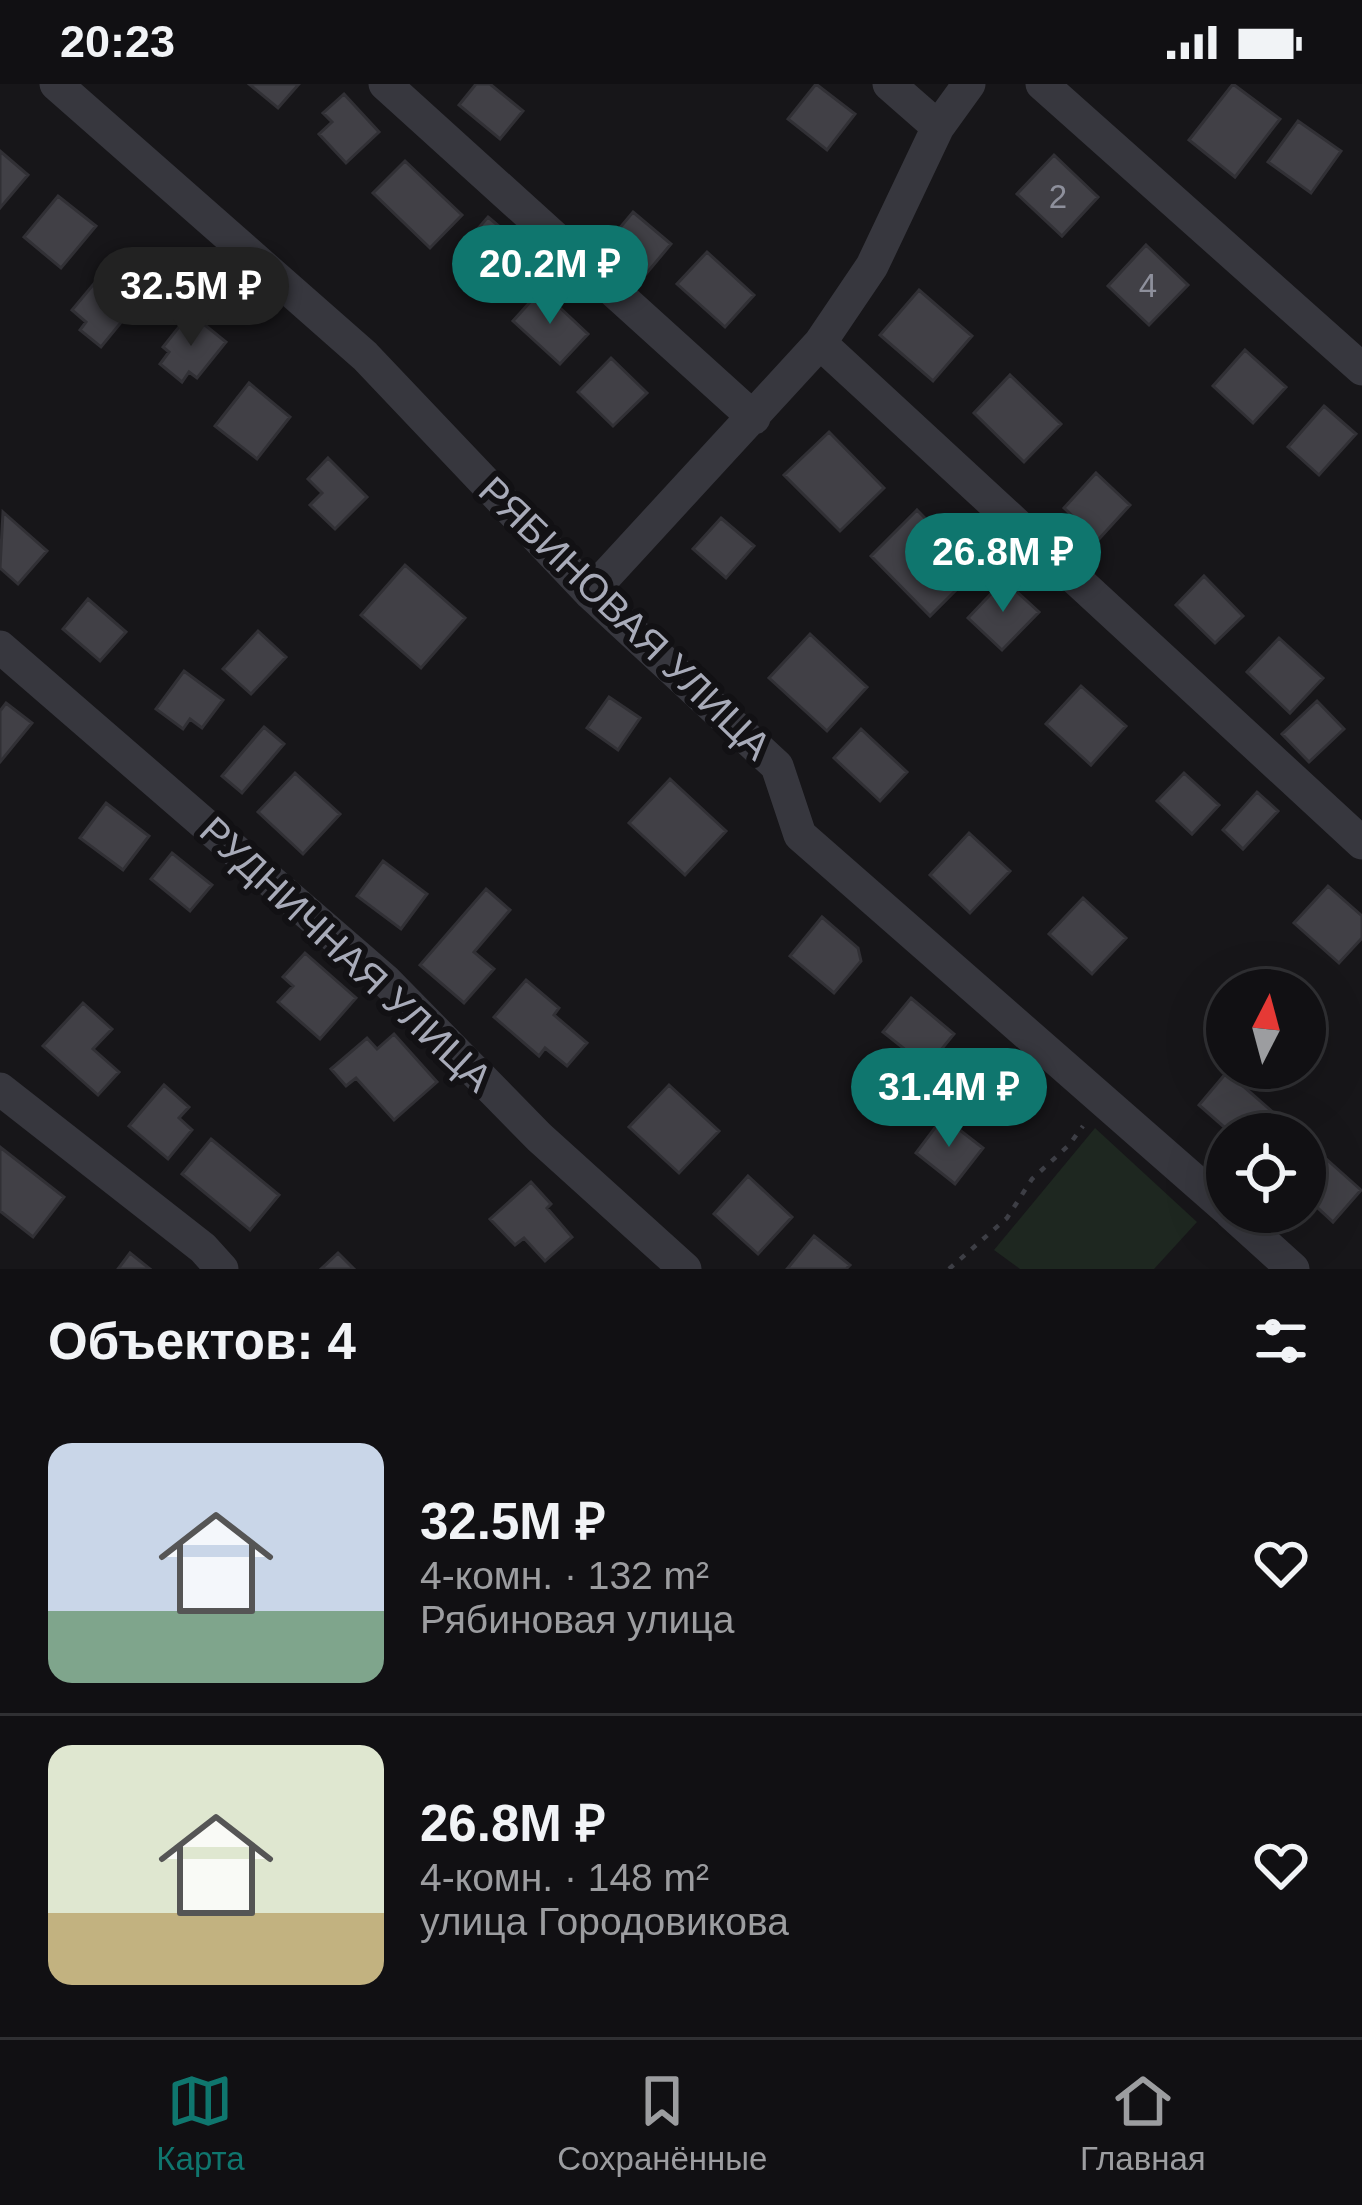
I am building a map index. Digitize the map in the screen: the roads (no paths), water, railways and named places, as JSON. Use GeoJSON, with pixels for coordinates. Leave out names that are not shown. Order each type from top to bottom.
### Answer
{"type":"FeatureCollection","features":[{"type":"Feature","properties":{"kind":"street","name":"РЯБИНОВАЯ УЛИЦА"},"geometry":{"type":"LineString","coordinates":[[56,84],[365,356],[590,593],[777,766],[800,835],[1206,1190]]}},
{"type":"Feature","properties":{"kind":"street"},"geometry":{"type":"LineString","coordinates":[[385,84],[754,418]]}},
{"type":"Feature","properties":{"kind":"street"},"geometry":{"type":"LineString","coordinates":[[889,84],[938,127]]}},
{"type":"Feature","properties":{"kind":"street"},"geometry":{"type":"LineString","coordinates":[[590,593],[820,343],[872,266],[938,127],[969,84]]}},
{"type":"Feature","properties":{"kind":"street"},"geometry":{"type":"LineString","coordinates":[[1042,84],[1362,369]]}},
{"type":"Feature","properties":{"kind":"street"},"geometry":{"type":"LineString","coordinates":[[820,343],[1362,843]]}},
{"type":"Feature","properties":{"kind":"street","name":"РУДНИЧНАЯ УЛИЦА"},"geometry":{"type":"LineString","coordinates":[[0,647],[386,981],[539,1137],[685,1269]]}},
{"type":"Feature","properties":{"kind":"street"},"geometry":{"type":"LineString","coordinates":[[0,1089],[203,1248],[222,1269]]}},
{"type":"Feature","properties":{"kind":"street","name":"РЯБИНОВАЯ УЛИЦА"},"geometry":{"type":"LineString","coordinates":[[1254,1233],[1293,1269]]}}]}
